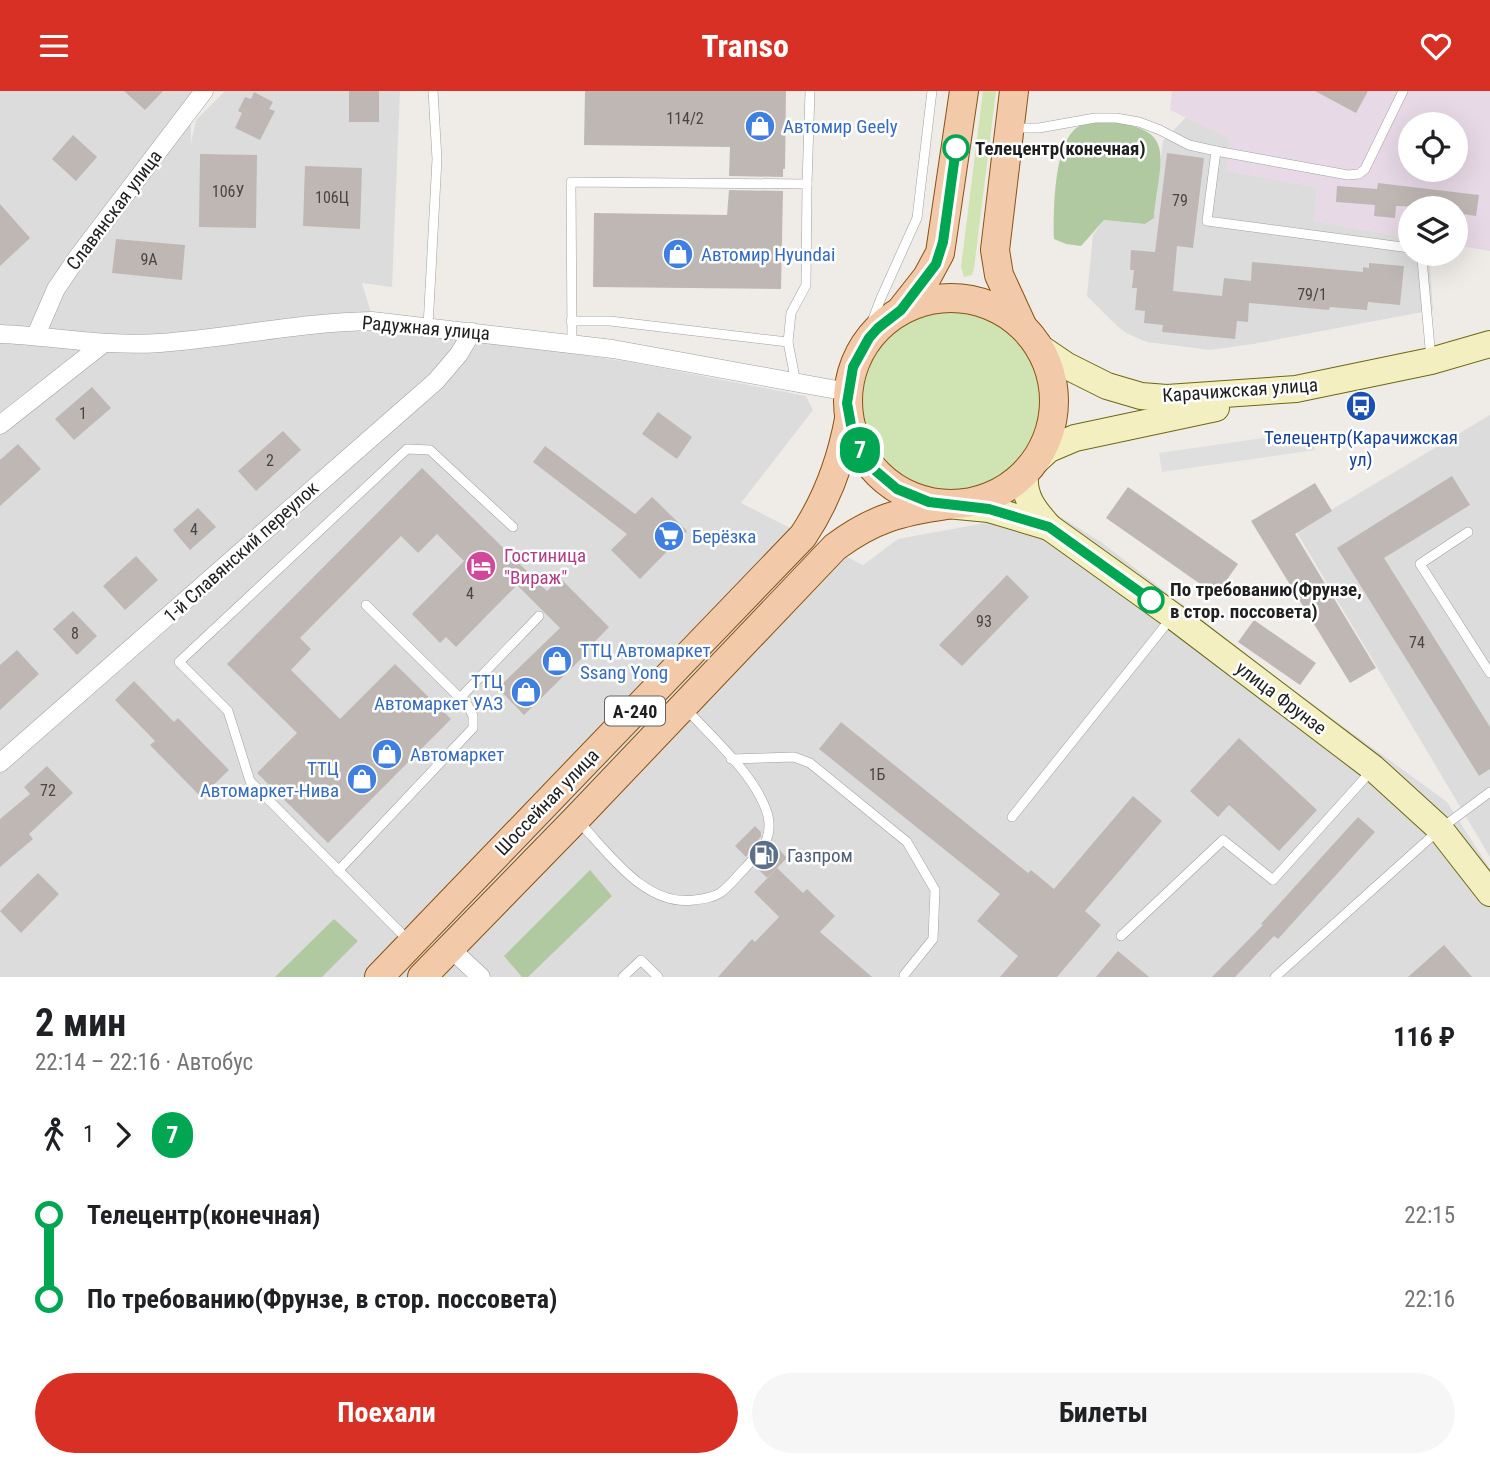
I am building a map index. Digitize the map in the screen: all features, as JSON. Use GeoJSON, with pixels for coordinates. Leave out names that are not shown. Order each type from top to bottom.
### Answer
{"type":"FeatureCollection","features":[{"type":"Feature","properties":{"kind":"main road"},"geometry":{"type":"LineString","coordinates":[[964,91],[940,253],[927,277],[901,310],[878,328],[861,350],[853,367],[849,406],[861,452],[883,479],[913,497],[947,505],[983,500],[1000,492],[1030,467],[1051,428],[1054,403],[1052,377],[999,275],[996,259],[1014,91]]}},
{"type":"Feature","properties":{"kind":"main road"},"geometry":{"type":"LineString","coordinates":[[901,310],[937,299],[975,300],[1009,315],[1031,337]]}},
{"type":"Feature","properties":{"kind":"main road","name":"Шоссейная улица"},"geometry":{"type":"LineString","coordinates":[[379,977],[803,536],[815,518],[835,475],[843,450],[849,406]]}},
{"type":"Feature","properties":{"kind":"main road","name":"Шоссейная улица"},"geometry":{"type":"LineString","coordinates":[[422,977],[835,547],[872,523],[907,510],[947,505]]}},
{"type":"Feature","properties":{"kind":"street","name":"Славянская улица"},"geometry":{"type":"LineString","coordinates":[[36,335],[56,289],[70,268],[204,91]]}},
{"type":"Feature","properties":{"kind":"street","name":"Радужная улица"},"geometry":{"type":"LineString","coordinates":[[0,334],[36,335],[104,343],[186,340],[333,322],[372,321],[613,349],[796,383],[849,406]]}},
{"type":"Feature","properties":{"kind":"street","name":"1-й Славянский переулок"},"geometry":{"type":"LineString","coordinates":[[0,763],[436,381],[459,354],[472,332]]}},
{"type":"Feature","properties":{"kind":"street","name":"Карачижская улица"},"geometry":{"type":"LineString","coordinates":[[1031,337],[1086,377],[1141,396],[1194,397],[1296,389],[1431,361],[1490,344]]}},
{"type":"Feature","properties":{"kind":"street"},"geometry":{"type":"LineString","coordinates":[[0,425],[104,343]]}},
{"type":"Feature","properties":{"kind":"street"},"geometry":{"type":"LineString","coordinates":[[1049,527],[1037,514],[1026,495],[1030,467],[1049,449],[1075,438],[1296,389]]}},
{"type":"Feature","properties":{"kind":"street"},"geometry":{"type":"LineString","coordinates":[[947,505],[989,509],[1049,527]]}},
{"type":"Feature","properties":{"kind":"street","name":"улица Фрунзе"},"geometry":{"type":"LineString","coordinates":[[1049,527],[1173,616],[1373,768],[1440,829],[1490,893]]}},
{"type":"Feature","properties":{"kind":"street"},"geometry":{"type":"LineString","coordinates":[[450,948],[481,977]]}},
{"type":"Feature","properties":{"kind":"lane"},"geometry":{"type":"LineString","coordinates":[[428,327],[437,159],[433,91]]}},
{"type":"Feature","properties":{"kind":"lane"},"geometry":{"type":"LineString","coordinates":[[796,383],[788,342],[791,313],[806,285],[810,91]]}},
{"type":"Feature","properties":{"kind":"lane"},"geometry":{"type":"LineString","coordinates":[[861,350],[917,218],[932,91]]}},
{"type":"Feature","properties":{"kind":"lane"},"geometry":{"type":"LineString","coordinates":[[1009,128],[1039,128],[1095,118],[1116,118],[1139,122],[1189,145],[1348,175],[1359,174],[1365,169],[1403,91]]}},
{"type":"Feature","properties":{"kind":"lane"},"geometry":{"type":"LineString","coordinates":[[1216,151],[1207,221],[1398,246]]}},
{"type":"Feature","properties":{"kind":"lane"},"geometry":{"type":"LineString","coordinates":[[572,343],[571,182],[807,184]]}},
{"type":"Feature","properties":{"kind":"lane"},"geometry":{"type":"LineString","coordinates":[[1423,266],[1431,361]]}},
{"type":"Feature","properties":{"kind":"lane"},"geometry":{"type":"LineString","coordinates":[[571,321],[610,321],[788,342]]}},
{"type":"Feature","properties":{"kind":"lane"},"geometry":{"type":"LineString","coordinates":[[412,944],[250,781],[228,711],[179,662],[407,449],[430,450],[513,527]]}},
{"type":"Feature","properties":{"kind":"lane"},"geometry":{"type":"LineString","coordinates":[[1468,532],[1420,564],[1490,673]]}},
{"type":"Feature","properties":{"kind":"lane"},"geometry":{"type":"LineString","coordinates":[[338,871],[473,728],[473,716],[460,698],[366,605]]}},
{"type":"Feature","properties":{"kind":"lane"},"geometry":{"type":"LineString","coordinates":[[460,698],[539,616]]}},
{"type":"Feature","properties":{"kind":"lane"},"geometry":{"type":"LineString","coordinates":[[1012,817],[1173,616]]}},
{"type":"Feature","properties":{"kind":"lane"},"geometry":{"type":"LineString","coordinates":[[576,819],[635,880],[655,894],[685,901],[721,893],[760,852],[770,832],[767,814],[758,794],[684,706]]}},
{"type":"Feature","properties":{"kind":"lane"},"geometry":{"type":"LineString","coordinates":[[731,759],[794,757],[810,763],[907,842],[934,890],[934,902],[933,939],[904,975]]}},
{"type":"Feature","properties":{"kind":"lane"},"geometry":{"type":"LineString","coordinates":[[1121,936],[1223,840],[1273,880],[1373,768]]}},
{"type":"Feature","properties":{"kind":"lane"},"geometry":{"type":"LineString","coordinates":[[1276,977],[1440,829],[1490,792]]}},
{"type":"Feature","properties":{"kind":"lane"},"geometry":{"type":"LineString","coordinates":[[623,977],[641,960],[658,977]]}},
{"type":"Feature","properties":{"kind":"shaded area"},"geometry":{"type":"Polygon","coordinates":[[[0,91],[205,91],[191,105],[191,143],[196,120],[225,91],[400,91],[392,287],[362,283],[374,323],[630,362],[806,396],[813,410],[741,503],[863,565],[898,539],[1051,511],[1101,542],[1293,690],[1447,802],[1490,869],[1490,977],[0,977],[0,91]]]}},
{"type":"Feature","properties":{"kind":"shaded area"},"geometry":{"type":"Polygon","coordinates":[[[1172,91],[1490,91],[1490,251],[1468,247],[1468,196],[1398,196],[1398,236],[1314,221],[1317,187],[1227,171],[1229,138],[1170,110],[1172,91]]]}},
{"type":"Feature","properties":{"kind":"shaded area"},"geometry":{"type":"Polygon","coordinates":[[[1186,117],[1230,138],[1227,171],[1317,187],[1315,221],[1398,236],[1398,266],[1430,266],[1433,310],[1210,350],[1147,342],[1128,334],[1087,296],[1093,235],[1104,220],[1145,224],[1154,218],[1163,141],[1186,117]]]}},
{"type":"Feature","properties":{"kind":"shaded area"},"geometry":{"type":"Polygon","coordinates":[[[1490,415],[1490,857],[1296,531],[1490,415]]]}},
{"type":"Feature","properties":{"kind":"shaded area"},"geometry":{"type":"Polygon","coordinates":[[[1312,431],[1315,450],[1162,472],[1159,453],[1312,431]]]}},
{"type":"Feature","properties":{"kind":"green space"},"geometry":{"type":"Polygon","coordinates":[[[983,91],[996,91],[974,268],[972,275],[964,277],[961,267],[983,91]]]}},
{"type":"Feature","properties":{"kind":"green space"},"geometry":{"type":"Polygon","coordinates":[[[1100,121],[1126,124],[1154,137],[1161,161],[1154,218],[1145,224],[1104,220],[1081,246],[1066,244],[1054,239],[1056,181],[1062,151],[1074,130],[1086,123],[1100,121]]]}},
{"type":"Feature","properties":{"kind":"green space"},"geometry":{"type":"Polygon","coordinates":[[[952,312],[986,319],[1015,338],[1034,367],[1041,401],[1034,435],[1015,464],[986,483],[952,490],[918,483],[889,464],[870,435],[863,401],[870,367],[889,338],[918,319],[952,312]]]}},
{"type":"Feature","properties":{"kind":"green space"},"geometry":{"type":"Polygon","coordinates":[[[590,870],[612,896],[528,977],[522,977],[504,956],[590,870]]]}},
{"type":"Feature","properties":{"kind":"green space"},"geometry":{"type":"Polygon","coordinates":[[[334,919],[358,941],[322,977],[275,977],[334,919]]]}},
{"type":"Feature","properties":{"kind":"building"},"geometry":{"type":"Polygon","coordinates":[[[124,91],[163,91],[145,110],[124,91]]]}},
{"type":"Feature","properties":{"kind":"building"},"geometry":{"type":"Polygon","coordinates":[[[349,91],[379,91],[379,122],[349,122],[349,91]]]}},
{"type":"Feature","properties":{"kind":"building"},"geometry":{"type":"Polygon","coordinates":[[[585,91],[786,91],[783,177],[729,176],[730,147],[584,145],[585,91]]]}},
{"type":"Feature","properties":{"kind":"building"},"geometry":{"type":"Polygon","coordinates":[[[1315,91],[1368,91],[1356,113],[1315,91]]]}},
{"type":"Feature","properties":{"kind":"building"},"geometry":{"type":"Polygon","coordinates":[[[254,92],[273,102],[269,109],[275,111],[260,140],[235,128],[242,113],[238,111],[245,97],[251,99],[254,92]]]}},
{"type":"Feature","properties":{"kind":"building"},"geometry":{"type":"Polygon","coordinates":[[[73,135],[97,157],[76,181],[52,159],[73,135]]]}},
{"type":"Feature","properties":{"kind":"building"},"geometry":{"type":"Polygon","coordinates":[[[1167,153],[1204,158],[1193,248],[1177,246],[1173,291],[1222,296],[1224,278],[1251,281],[1252,262],[1363,272],[1363,267],[1369,268],[1369,263],[1404,266],[1400,305],[1368,302],[1367,310],[1330,307],[1329,310],[1249,303],[1248,322],[1237,321],[1235,339],[1162,332],[1163,325],[1144,323],[1145,311],[1135,310],[1137,288],[1132,288],[1134,270],[1130,270],[1131,250],[1155,252],[1167,153]]]}},
{"type":"Feature","properties":{"kind":"building"},"geometry":{"type":"Polygon","coordinates":[[[200,154],[257,155],[256,228],[199,227],[200,154]]]}},
{"type":"Feature","properties":{"kind":"building"},"geometry":{"type":"Polygon","coordinates":[[[305,166],[362,168],[360,229],[303,226],[305,166]]]}},
{"type":"Feature","properties":{"kind":"building"},"geometry":{"type":"Polygon","coordinates":[[[1378,183],[1479,195],[1476,216],[1468,215],[1468,196],[1398,196],[1395,218],[1374,216],[1375,205],[1336,202],[1337,186],[1377,189],[1378,183]]]}},
{"type":"Feature","properties":{"kind":"building"},"geometry":{"type":"Polygon","coordinates":[[[729,190],[783,191],[781,289],[593,287],[594,213],[727,215],[729,190]]]}},
{"type":"Feature","properties":{"kind":"building"},"geometry":{"type":"Polygon","coordinates":[[[0,204],[30,238],[0,266],[0,204]]]}},
{"type":"Feature","properties":{"kind":"building"},"geometry":{"type":"Polygon","coordinates":[[[116,239],[185,245],[182,280],[112,273],[116,239]]]}},
{"type":"Feature","properties":{"kind":"building"},"geometry":{"type":"Polygon","coordinates":[[[92,387],[111,408],[74,440],[55,419],[92,387]]]}},
{"type":"Feature","properties":{"kind":"building"},"geometry":{"type":"Polygon","coordinates":[[[658,412],[692,437],[677,459],[642,434],[658,412]]]}},
{"type":"Feature","properties":{"kind":"building"},"geometry":{"type":"Polygon","coordinates":[[[283,431],[301,450],[256,491],[238,471],[283,431]]]}},
{"type":"Feature","properties":{"kind":"building"},"geometry":{"type":"Polygon","coordinates":[[[18,444],[41,469],[0,506],[0,460],[18,444]]]}},
{"type":"Feature","properties":{"kind":"building"},"geometry":{"type":"Polygon","coordinates":[[[545,446],[635,514],[652,497],[687,531],[640,579],[611,550],[627,534],[533,462],[545,446]]]}},
{"type":"Feature","properties":{"kind":"building"},"geometry":{"type":"Polygon","coordinates":[[[422,468],[547,591],[560,578],[609,627],[583,654],[585,655],[524,715],[498,688],[560,628],[517,585],[456,647],[446,637],[440,643],[412,614],[464,561],[437,534],[418,553],[401,536],[300,638],[311,649],[291,670],[340,719],[395,664],[451,719],[328,843],[257,773],[297,733],[227,664],[422,468]]]}},
{"type":"Feature","properties":{"kind":"building"},"geometry":{"type":"Polygon","coordinates":[[[1452,476],[1470,505],[1384,558],[1490,727],[1490,769],[1479,776],[1337,548],[1452,476]]]}},
{"type":"Feature","properties":{"kind":"building"},"geometry":{"type":"Polygon","coordinates":[[[1315,483],[1332,511],[1295,534],[1376,668],[1350,683],[1251,521],[1315,483]]]}},
{"type":"Feature","properties":{"kind":"building"},"geometry":{"type":"Polygon","coordinates":[[[1128,487],[1238,564],[1216,595],[1106,518],[1128,487]]]}},
{"type":"Feature","properties":{"kind":"building"},"geometry":{"type":"Polygon","coordinates":[[[198,508],[216,527],[190,550],[173,530],[198,508]]]}},
{"type":"Feature","properties":{"kind":"building"},"geometry":{"type":"Polygon","coordinates":[[[136,556],[158,580],[125,610],[103,586],[136,556]]]}},
{"type":"Feature","properties":{"kind":"building"},"geometry":{"type":"Polygon","coordinates":[[[1007,575],[1029,597],[962,666],[939,645],[1007,575]]]}},
{"type":"Feature","properties":{"kind":"building"},"geometry":{"type":"Polygon","coordinates":[[[73,611],[97,636],[77,655],[53,629],[73,611]]]}},
{"type":"Feature","properties":{"kind":"building"},"geometry":{"type":"Polygon","coordinates":[[[1254,620],[1316,663],[1300,685],[1238,642],[1254,620]]]}},
{"type":"Feature","properties":{"kind":"building"},"geometry":{"type":"Polygon","coordinates":[[[17,650],[39,674],[0,710],[0,665],[17,650]]]}},
{"type":"Feature","properties":{"kind":"building"},"geometry":{"type":"Polygon","coordinates":[[[134,681],[174,722],[178,718],[229,770],[201,797],[150,745],[155,741],[115,700],[134,681]]]}},
{"type":"Feature","properties":{"kind":"building"},"geometry":{"type":"Polygon","coordinates":[[[841,722],[1028,873],[1031,870],[1054,889],[1133,796],[1162,821],[1085,911],[1101,925],[1057,977],[1000,977],[1018,956],[977,921],[1000,894],[819,749],[841,722]]]}},
{"type":"Feature","properties":{"kind":"building"},"geometry":{"type":"Polygon","coordinates":[[[1239,738],[1317,810],[1279,851],[1229,805],[1218,817],[1190,791],[1239,738]]]}},
{"type":"Feature","properties":{"kind":"building"},"geometry":{"type":"Polygon","coordinates":[[[47,766],[73,793],[29,834],[33,839],[0,867],[0,819],[30,794],[24,787],[47,766]]]}},
{"type":"Feature","properties":{"kind":"building"},"geometry":{"type":"Polygon","coordinates":[[[1358,817],[1375,832],[1278,939],[1274,936],[1235,977],[1212,977],[1263,925],[1261,924],[1358,817]]]}},
{"type":"Feature","properties":{"kind":"building"},"geometry":{"type":"Polygon","coordinates":[[[755,826],[761,836],[746,857],[735,846],[755,826]]]}},
{"type":"Feature","properties":{"kind":"building"},"geometry":{"type":"Polygon","coordinates":[[[773,843],[787,858],[767,878],[756,867],[773,843]]]}},
{"type":"Feature","properties":{"kind":"building"},"geometry":{"type":"Polygon","coordinates":[[[777,868],[803,893],[807,889],[835,916],[820,932],[872,977],[718,977],[752,939],[755,942],[779,917],[754,892],[777,868]]]}},
{"type":"Feature","properties":{"kind":"building"},"geometry":{"type":"Polygon","coordinates":[[[38,873],[59,894],[21,933],[0,911],[38,873]]]}},
{"type":"Feature","properties":{"kind":"building"},"geometry":{"type":"Polygon","coordinates":[[[1444,945],[1472,977],[1408,977],[1444,945]]]}},
{"type":"Feature","properties":{"kind":"building"},"geometry":{"type":"Polygon","coordinates":[[[1118,951],[1149,977],[1096,977],[1118,951]]]}},
{"type":"Feature","properties":{"kind":"bus line","name":"7"},"geometry":{"type":"LineString","coordinates":[[956,148],[943,242],[936,264],[901,310],[869,338],[853,367],[847,403],[853,436],[871,467],[897,489],[929,502],[989,509],[1049,527],[1151,600]]}},
{"type":"Feature","properties":{"kind":"place","name":"Автомир Geely"},"geometry":{"type":"Point","coordinates":[760,126]}},
{"type":"Feature","properties":{"kind":"place","name":"Телецентр(конечная)"},"geometry":{"type":"Point","coordinates":[956,148]}},
{"type":"Feature","properties":{"kind":"place","name":"Автомир Hyundai"},"geometry":{"type":"Point","coordinates":[678,254]}},
{"type":"Feature","properties":{"kind":"place","name":"Телецентр(Карачижская ул)"},"geometry":{"type":"Point","coordinates":[1361,406]}},
{"type":"Feature","properties":{"kind":"place","name":"Берёзка"},"geometry":{"type":"Point","coordinates":[669,536]}},
{"type":"Feature","properties":{"kind":"place","name":"Гостиница \"Вираж\""},"geometry":{"type":"Point","coordinates":[481,566]}},
{"type":"Feature","properties":{"kind":"place","name":"По требованию(Фрунзе, в стор. поссовета)"},"geometry":{"type":"Point","coordinates":[1151,600]}},
{"type":"Feature","properties":{"kind":"place","name":"ТТЦ Автомаркет Ssang Yong"},"geometry":{"type":"Point","coordinates":[557,661]}},
{"type":"Feature","properties":{"kind":"place","name":"ТТЦ Автомаркет УАЗ"},"geometry":{"type":"Point","coordinates":[526,692]}},
{"type":"Feature","properties":{"kind":"place","name":"Автомаркет"},"geometry":{"type":"Point","coordinates":[387,754]}},
{"type":"Feature","properties":{"kind":"place","name":"ТТЦ Автомаркет-Нива"},"geometry":{"type":"Point","coordinates":[362,779]}},
{"type":"Feature","properties":{"kind":"place","name":"Газпром"},"geometry":{"type":"Point","coordinates":[764,855]}}]}
